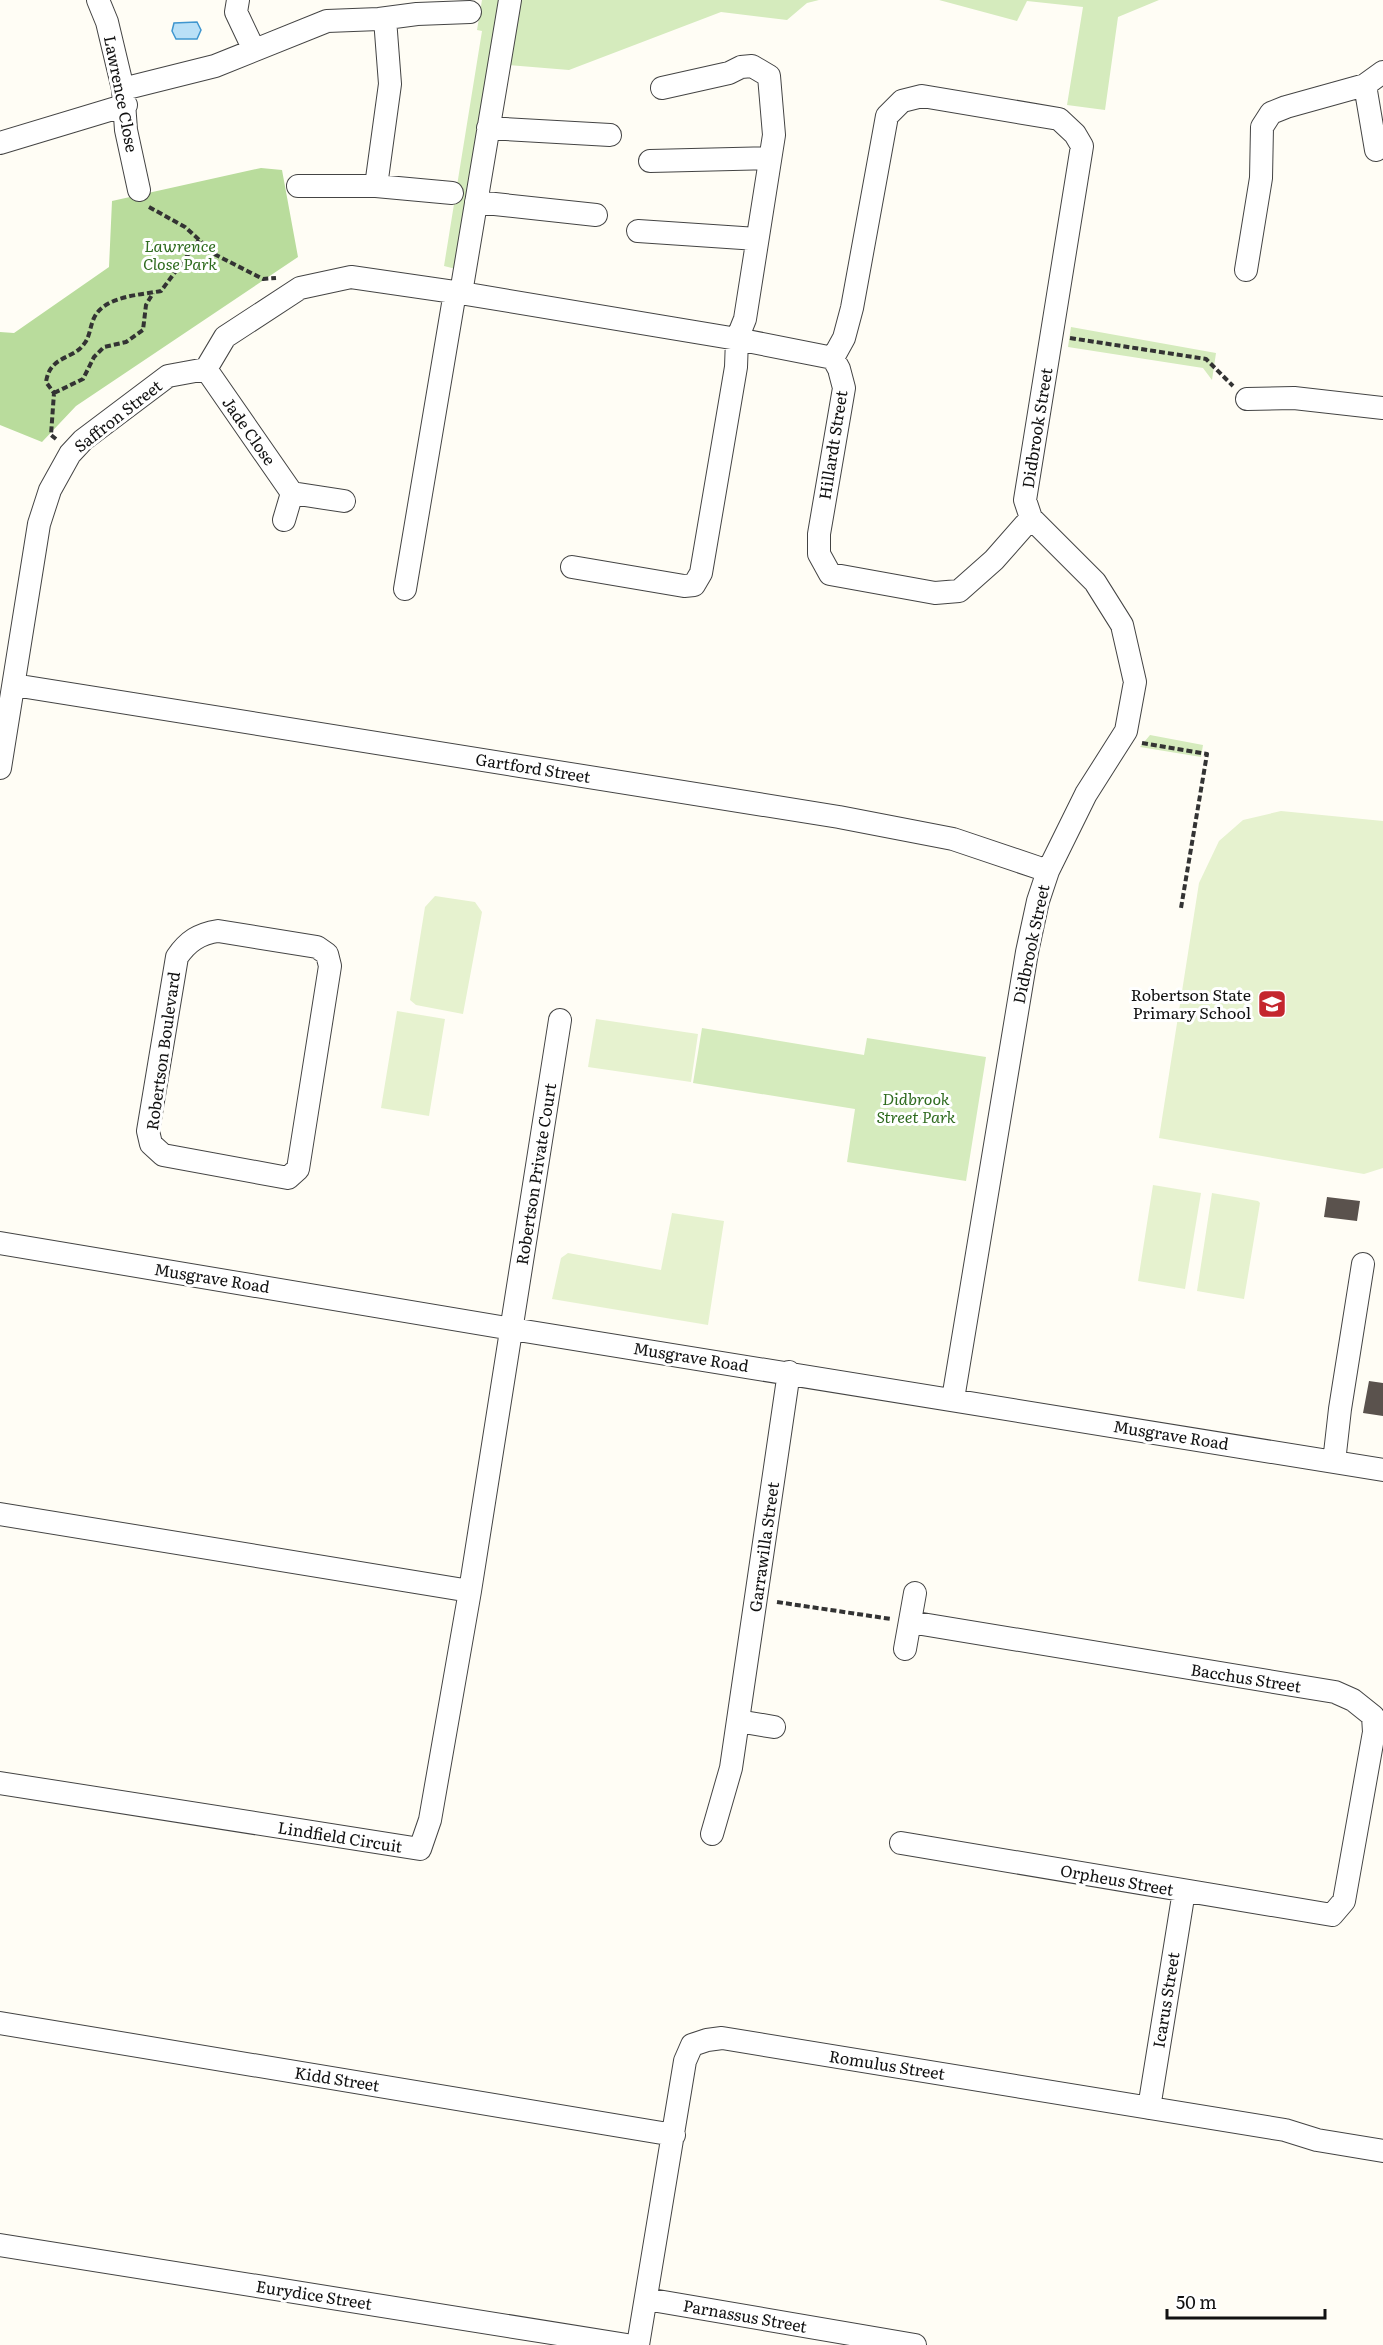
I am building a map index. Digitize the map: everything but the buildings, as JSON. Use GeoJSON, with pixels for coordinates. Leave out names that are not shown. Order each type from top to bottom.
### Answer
{"type":"FeatureCollection","features":[{"type":"Feature","properties":{"kind":"street","name":"Lawrence Close"},"geometry":{"type":"LineString","coordinates":[[98,0],[107,22],[124,97],[126,130],[140,196]]}},
{"type":"Feature","properties":{"kind":"street"},"geometry":{"type":"LineString","coordinates":[[238,0],[236,12],[254,50]]}},
{"type":"Feature","properties":{"kind":"street"},"geometry":{"type":"LineString","coordinates":[[405,589],[476,202],[510,0]]}},
{"type":"Feature","properties":{"kind":"street"},"geometry":{"type":"LineString","coordinates":[[0,143],[215,66],[327,21],[470,12]]}},
{"type":"Feature","properties":{"kind":"street"},"geometry":{"type":"LineString","coordinates":[[376,186],[390,84],[385,19]]}},
{"type":"Feature","properties":{"kind":"street"},"geometry":{"type":"LineString","coordinates":[[572,567],[684,586],[694,585],[701,573],[736,367],[737,339],[745,319],[774,135],[769,76],[762,69],[752,66],[741,67],[662,88]]}},
{"type":"Feature","properties":{"kind":"street"},"geometry":{"type":"LineString","coordinates":[[1246,270],[1261,178],[1262,127],[1271,113],[1365,85],[1383,72]]}},
{"type":"Feature","properties":{"kind":"street"},"geometry":{"type":"LineString","coordinates":[[1365,85],[1376,150]]}},
{"type":"Feature","properties":{"kind":"street","name":"Didbrook Street"},"geometry":{"type":"LineString","coordinates":[[832,358],[844,339],[852,308],[887,116],[902,101],[922,96],[1059,119],[1076,134],[1082,146],[1025,500],[1032,518],[1095,582],[1122,625],[1135,682],[1126,731],[1086,794],[1048,871],[1038,901],[1027,952],[953,1399]]}},
{"type":"Feature","properties":{"kind":"street"},"geometry":{"type":"LineString","coordinates":[[488,129],[610,135]]}},
{"type":"Feature","properties":{"kind":"street"},"geometry":{"type":"LineString","coordinates":[[650,161],[770,158]]}},
{"type":"Feature","properties":{"kind":"street"},"geometry":{"type":"LineString","coordinates":[[298,186],[376,186],[452,193]]}},
{"type":"Feature","properties":{"kind":"street"},"geometry":{"type":"LineString","coordinates":[[476,202],[596,215]]}},
{"type":"Feature","properties":{"kind":"street"},"geometry":{"type":"LineString","coordinates":[[638,231],[757,239]]}},
{"type":"Feature","properties":{"kind":"street"},"geometry":{"type":"LineString","coordinates":[[206,369],[225,337],[300,288],[351,277],[458,292],[737,339],[832,358]]}},
{"type":"Feature","properties":{"kind":"street","name":"Hillardt Street"},"geometry":{"type":"LineString","coordinates":[[832,358],[839,369],[844,388],[819,534],[819,554],[830,574],[934,593],[959,591],[994,560],[1032,518]]}},
{"type":"Feature","properties":{"kind":"street","name":"Saffron Street"},"geometry":{"type":"LineString","coordinates":[[0,768],[39,524],[50,490],[70,454],[83,440],[168,376],[206,369]]}},
{"type":"Feature","properties":{"kind":"street","name":"Jade Close"},"geometry":{"type":"LineString","coordinates":[[206,369],[292,492]]}},
{"type":"Feature","properties":{"kind":"street"},"geometry":{"type":"LineString","coordinates":[[1246,399],[1294,398],[1383,408]]}},
{"type":"Feature","properties":{"kind":"street"},"geometry":{"type":"LineString","coordinates":[[284,520],[292,492],[344,501]]}},
{"type":"Feature","properties":{"kind":"street","name":"Gartford Street"},"geometry":{"type":"LineString","coordinates":[[14,686],[839,817],[953,839],[1048,871]]}},
{"type":"Feature","properties":{"kind":"street","name":"Robertson Boulevard"},"geometry":{"type":"LineString","coordinates":[[218,931],[284,941],[317,947],[327,954],[330,966],[298,1169],[288,1178],[163,1155],[151,1144],[148,1131],[177,957],[186,945],[202,933],[218,931]]}},
{"type":"Feature","properties":{"kind":"street","name":"Robertson Private Court"},"geometry":{"type":"LineString","coordinates":[[512,1329],[560,1020]]}},
{"type":"Feature","properties":{"kind":"street","name":"Musgrave Road"},"geometry":{"type":"LineString","coordinates":[[0,1243],[512,1329],[789,1372],[1383,1470]]}},
{"type":"Feature","properties":{"kind":"street"},"geometry":{"type":"LineString","coordinates":[[1334,1462],[1363,1264]]}},
{"type":"Feature","properties":{"kind":"street","name":"Lindfield Circuit"},"geometry":{"type":"LineString","coordinates":[[0,1783],[420,1850],[430,1820],[512,1329]]}},
{"type":"Feature","properties":{"kind":"street","name":"Garrawilla Street"},"geometry":{"type":"LineString","coordinates":[[712,1834],[731,1768],[789,1372]]}},
{"type":"Feature","properties":{"kind":"street"},"geometry":{"type":"LineString","coordinates":[[0,1514],[470,1591]]}},
{"type":"Feature","properties":{"kind":"street"},"geometry":{"type":"LineString","coordinates":[[905,1649],[915,1593]]}},
{"type":"Feature","properties":{"kind":"street","name":"Bacchus Street"},"geometry":{"type":"LineString","coordinates":[[910,1622],[1335,1692],[1353,1700],[1373,1716],[1374,1732],[1344,1901],[1332,1915]]}},
{"type":"Feature","properties":{"kind":"street"},"geometry":{"type":"LineString","coordinates":[[738,1721],[774,1727]]}},
{"type":"Feature","properties":{"kind":"street","name":"Orpheus Street"},"geometry":{"type":"LineString","coordinates":[[901,1843],[1332,1915]]}},
{"type":"Feature","properties":{"kind":"street","name":"Icarus Street"},"geometry":{"type":"LineString","coordinates":[[1149,2109],[1184,1891]]}},
{"type":"Feature","properties":{"kind":"street","name":"Kidd Street"},"geometry":{"type":"LineString","coordinates":[[0,2023],[674,2135]]}},
{"type":"Feature","properties":{"kind":"street","name":"Romulus Street"},"geometry":{"type":"LineString","coordinates":[[638,2345],[685,2061],[692,2045],[707,2040],[722,2038],[1285,2130],[1317,2140],[1383,2151]]}},
{"type":"Feature","properties":{"kind":"street","name":"Eurydice Street"},"geometry":{"type":"LineString","coordinates":[[0,2245],[627,2345]]}},
{"type":"Feature","properties":{"kind":"street","name":"Parnassus Street"},"geometry":{"type":"LineString","coordinates":[[646,2299],[915,2345]]}},
{"type":"Feature","properties":{"kind":"path"},"geometry":{"type":"LineString","coordinates":[[140,196],[185,227],[216,255],[263,279],[279,278]]}},
{"type":"Feature","properties":{"kind":"path"},"geometry":{"type":"LineString","coordinates":[[70,454],[51,435],[54,393],[46,382],[48,372],[84,345],[95,315],[114,300],[161,291],[199,240]]}},
{"type":"Feature","properties":{"kind":"path"},"geometry":{"type":"LineString","coordinates":[[54,393],[83,379],[94,357],[104,347],[126,342],[143,330],[146,305],[153,292]]}},
{"type":"Feature","properties":{"kind":"path"},"geometry":{"type":"LineString","coordinates":[[1051,335],[1206,359],[1246,399]]}},
{"type":"Feature","properties":{"kind":"path"},"geometry":{"type":"LineString","coordinates":[[1121,739],[1208,754],[1180,908]]}},
{"type":"Feature","properties":{"kind":"path"},"geometry":{"type":"LineString","coordinates":[[757,1599],[910,1622]]}},
{"type":"Feature","properties":{"kind":"green space"},"geometry":{"type":"Polygon","coordinates":[[[482,0],[499,0],[456,269],[444,266],[482,31],[477,30],[482,0]]]}},
{"type":"Feature","properties":{"kind":"green space"},"geometry":{"type":"Polygon","coordinates":[[[520,0],[819,0],[807,3],[787,20],[721,12],[569,70],[508,65],[520,0]]]}},
{"type":"Feature","properties":{"kind":"green space"},"geometry":{"type":"Polygon","coordinates":[[[939,0],[1159,0],[1118,17],[1105,110],[1067,105],[1083,7],[1027,1],[1017,21],[939,0]]]}},
{"type":"Feature","properties":{"kind":"green space","name":"Lawrence Close Park"},"geometry":{"type":"Polygon","coordinates":[[[261,168],[282,170],[298,257],[76,406],[42,442],[0,425],[0,332],[14,333],[109,267],[112,201],[261,168]]]}},
{"type":"Feature","properties":{"kind":"green space"},"geometry":{"type":"Polygon","coordinates":[[[1071,327],[1216,353],[1212,380],[1203,368],[1068,347],[1071,327]]]}},
{"type":"Feature","properties":{"kind":"green space"},"geometry":{"type":"Polygon","coordinates":[[[1150,735],[1203,745],[1201,757],[1140,747],[1150,735]]]}},
{"type":"Feature","properties":{"kind":"green space"},"geometry":{"type":"Polygon","coordinates":[[[1281,811],[1383,821],[1383,1168],[1364,1174],[1159,1138],[1199,883],[1219,841],[1243,820],[1281,811]]]}},
{"type":"Feature","properties":{"kind":"green space"},"geometry":{"type":"Polygon","coordinates":[[[435,896],[475,902],[482,912],[463,1014],[416,1005],[410,1000],[425,907],[435,896]]]}},
{"type":"Feature","properties":{"kind":"green space"},"geometry":{"type":"Polygon","coordinates":[[[397,1011],[445,1019],[429,1116],[381,1108],[397,1011]]]}},
{"type":"Feature","properties":{"kind":"green space"},"geometry":{"type":"Polygon","coordinates":[[[596,1019],[698,1034],[691,1082],[588,1067],[596,1019]]]}},
{"type":"Feature","properties":{"kind":"green space","name":"Didbrook Street Park"},"geometry":{"type":"Polygon","coordinates":[[[702,1028],[864,1055],[867,1038],[986,1057],[966,1181],[847,1162],[855,1109],[693,1083],[702,1028]]]}},
{"type":"Feature","properties":{"kind":"green space"},"geometry":{"type":"Polygon","coordinates":[[[1153,1185],[1201,1193],[1185,1289],[1138,1281],[1153,1185]]]}},
{"type":"Feature","properties":{"kind":"green space"},"geometry":{"type":"Polygon","coordinates":[[[1212,1193],[1260,1203],[1244,1299],[1197,1291],[1212,1193]]]}},
{"type":"Feature","properties":{"kind":"green space"},"geometry":{"type":"Polygon","coordinates":[[[672,1213],[724,1221],[708,1325],[552,1299],[561,1258],[568,1253],[661,1270],[672,1213]]]}},
{"type":"Feature","properties":{"kind":"water"},"geometry":{"type":"Polygon","coordinates":[[[197,22],[201,30],[197,39],[176,39],[172,31],[174,23],[197,22]]]}},
{"type":"Feature","properties":{"kind":"place","name":"Robertson State Primary School"},"geometry":{"type":"Point","coordinates":[1272,1004]}}]}
